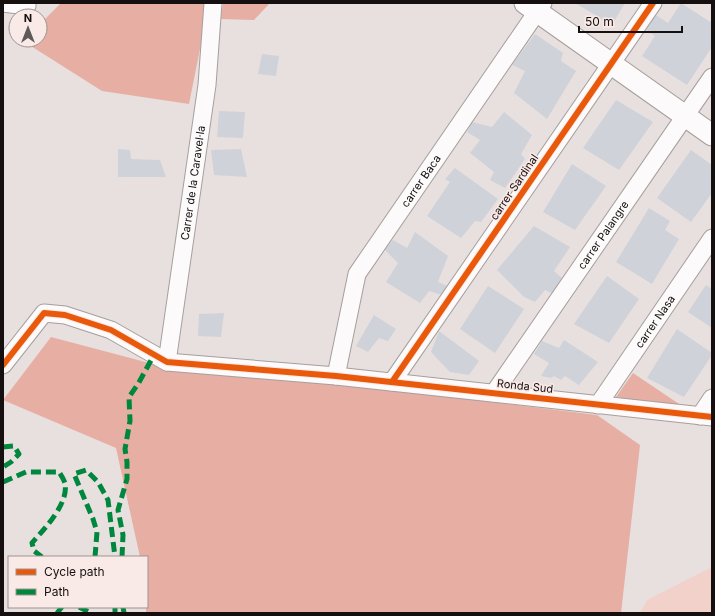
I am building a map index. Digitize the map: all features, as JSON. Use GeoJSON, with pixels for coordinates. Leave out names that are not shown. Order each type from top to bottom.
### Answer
{"type":"FeatureCollection","features":[{"type":"Feature","properties":{"kind":"street"},"geometry":{"type":"LineString","coordinates":[[3,3],[27,4]]}},
{"type":"Feature","properties":{"kind":"street","name":"Carrer de la Caravel·la"},"geometry":{"type":"LineString","coordinates":[[167,362],[207,85],[213,3]]}},
{"type":"Feature","properties":{"kind":"street","name":"carrer Sardinal"},"geometry":{"type":"LineString","coordinates":[[392,382],[653,3]]}},
{"type":"Feature","properties":{"kind":"street"},"geometry":{"type":"LineString","coordinates":[[535,6],[611,64],[712,135]]}},
{"type":"Feature","properties":{"kind":"street","name":"carrer Baca"},"geometry":{"type":"LineString","coordinates":[[336,376],[357,274],[535,6]]}},
{"type":"Feature","properties":{"kind":"street","name":"carrer Palangre"},"geometry":{"type":"LineString","coordinates":[[494,393],[712,77]]}},
{"type":"Feature","properties":{"kind":"street","name":"carrer Nasa"},"geometry":{"type":"LineString","coordinates":[[598,405],[712,238]]}},
{"type":"Feature","properties":{"kind":"street"},"geometry":{"type":"LineString","coordinates":[[3,365],[44,313],[65,315],[111,330],[167,362]]}},
{"type":"Feature","properties":{"kind":"street","name":"Ronda Sud"},"geometry":{"type":"LineString","coordinates":[[167,362],[336,376],[706,416]]}},
{"type":"Feature","properties":{"kind":"street"},"geometry":{"type":"LineString","coordinates":[[706,416],[712,398]]}},
{"type":"Feature","properties":{"kind":"shaded area"},"geometry":{"type":"Polygon","coordinates":[[[61,3],[206,3],[207,14],[189,104],[102,91],[34,48],[48,48],[48,16],[61,3]]]}},
{"type":"Feature","properties":{"kind":"shaded area"},"geometry":{"type":"Polygon","coordinates":[[[223,3],[270,3],[254,20],[221,19],[223,3]]]}},
{"type":"Feature","properties":{"kind":"shaded area"},"geometry":{"type":"Polygon","coordinates":[[[51,337],[168,368],[409,392],[597,415],[640,445],[621,613],[146,613],[146,608],[148,608],[148,556],[140,556],[116,448],[3,400],[51,337]]]}},
{"type":"Feature","properties":{"kind":"shaded area"},"geometry":{"type":"Polygon","coordinates":[[[633,373],[685,408],[616,397],[633,373]]]}},
{"type":"Feature","properties":{"kind":"shaded area"},"geometry":{"type":"Polygon","coordinates":[[[712,567],[712,613],[640,613],[647,600],[712,567]]]}},
{"type":"Feature","properties":{"kind":"building"},"geometry":{"type":"Polygon","coordinates":[[[575,3],[625,3],[612,25],[575,3]]]}},
{"type":"Feature","properties":{"kind":"building"},"geometry":{"type":"Polygon","coordinates":[[[681,3],[712,23],[712,47],[687,85],[642,56],[655,36],[646,30],[656,15],[668,23],[681,3]]]}},
{"type":"Feature","properties":{"kind":"building"},"geometry":{"type":"Polygon","coordinates":[[[535,34],[563,53],[561,61],[576,71],[547,119],[514,93],[525,71],[512,65],[535,34]]]}},
{"type":"Feature","properties":{"kind":"building"},"geometry":{"type":"Polygon","coordinates":[[[262,54],[279,56],[276,76],[258,74],[262,54]]]}},
{"type":"Feature","properties":{"kind":"building"},"geometry":{"type":"Polygon","coordinates":[[[616,100],[653,122],[619,170],[583,148],[616,100]]]}},
{"type":"Feature","properties":{"kind":"building"},"geometry":{"type":"Polygon","coordinates":[[[219,111],[245,112],[243,138],[217,137],[219,111]]]}},
{"type":"Feature","properties":{"kind":"building"},"geometry":{"type":"Polygon","coordinates":[[[504,112],[532,135],[521,154],[525,159],[505,188],[490,180],[494,172],[470,153],[480,140],[467,132],[472,122],[492,127],[504,112]]]}},
{"type":"Feature","properties":{"kind":"building"},"geometry":{"type":"Polygon","coordinates":[[[118,149],[130,150],[131,159],[160,160],[166,177],[118,177],[118,149]]]}},
{"type":"Feature","properties":{"kind":"building"},"geometry":{"type":"Polygon","coordinates":[[[241,149],[247,177],[214,175],[211,150],[241,149]]]}},
{"type":"Feature","properties":{"kind":"building"},"geometry":{"type":"Polygon","coordinates":[[[691,150],[712,165],[712,193],[691,222],[657,198],[691,150]]]}},
{"type":"Feature","properties":{"kind":"building"},"geometry":{"type":"Polygon","coordinates":[[[572,164],[606,186],[575,230],[543,212],[572,164]]]}},
{"type":"Feature","properties":{"kind":"building"},"geometry":{"type":"Polygon","coordinates":[[[455,168],[498,199],[481,222],[475,221],[461,238],[427,216],[450,182],[445,179],[455,168]]]}},
{"type":"Feature","properties":{"kind":"building"},"geometry":{"type":"Polygon","coordinates":[[[649,208],[670,221],[665,230],[679,239],[652,284],[616,262],[649,208]]]}},
{"type":"Feature","properties":{"kind":"building"},"geometry":{"type":"Polygon","coordinates":[[[534,226],[570,247],[554,271],[563,279],[553,294],[545,290],[535,302],[524,297],[497,270],[534,226]]]}},
{"type":"Feature","properties":{"kind":"building"},"geometry":{"type":"Polygon","coordinates":[[[415,232],[448,256],[438,282],[450,287],[442,295],[429,291],[420,303],[386,282],[398,263],[384,249],[393,240],[407,248],[415,232]]]}},
{"type":"Feature","properties":{"kind":"building"},"geometry":{"type":"Polygon","coordinates":[[[607,276],[639,299],[609,343],[574,324],[607,276]]]}},
{"type":"Feature","properties":{"kind":"building"},"geometry":{"type":"Polygon","coordinates":[[[706,285],[712,289],[712,328],[688,312],[706,285]]]}},
{"type":"Feature","properties":{"kind":"building"},"geometry":{"type":"Polygon","coordinates":[[[488,286],[524,309],[495,353],[460,329],[488,286]]]}},
{"type":"Feature","properties":{"kind":"building"},"geometry":{"type":"Polygon","coordinates":[[[224,313],[221,337],[198,336],[199,314],[224,313]]]}},
{"type":"Feature","properties":{"kind":"building"},"geometry":{"type":"Polygon","coordinates":[[[374,315],[396,329],[388,341],[379,338],[368,352],[356,346],[374,315]]]}},
{"type":"Feature","properties":{"kind":"building"},"geometry":{"type":"Polygon","coordinates":[[[677,329],[712,353],[684,397],[647,378],[677,329]]]}},
{"type":"Feature","properties":{"kind":"building"},"geometry":{"type":"Polygon","coordinates":[[[439,331],[479,361],[469,375],[450,372],[431,352],[439,331]]]}},
{"type":"Feature","properties":{"kind":"building"},"geometry":{"type":"Polygon","coordinates":[[[564,340],[598,362],[579,385],[565,376],[561,380],[554,376],[551,378],[541,376],[549,363],[534,354],[542,341],[559,348],[564,340]]]}},
{"type":"Feature","properties":{"kind":"marked path"},"geometry":{"type":"LineString","coordinates":[[122,556],[123,535],[118,510],[127,479],[125,449],[130,421],[129,397],[154,355]]}},
{"type":"Feature","properties":{"kind":"marked path"},"geometry":{"type":"LineString","coordinates":[[3,447],[14,446],[19,454],[3,467]]}},
{"type":"Feature","properties":{"kind":"marked path"},"geometry":{"type":"LineString","coordinates":[[95,556],[97,532],[74,474],[86,470],[98,482],[108,500],[115,556]]}},
{"type":"Feature","properties":{"kind":"marked path"},"geometry":{"type":"LineString","coordinates":[[3,482],[26,472],[59,472],[63,479],[65,483],[65,491],[59,508],[49,523],[32,543],[34,551],[41,556]]}},
{"type":"Feature","properties":{"kind":"marked path"},"geometry":{"type":"LineString","coordinates":[[57,613],[61,608]]}},
{"type":"Feature","properties":{"kind":"marked path"},"geometry":{"type":"LineString","coordinates":[[81,608],[91,613]]}},
{"type":"Feature","properties":{"kind":"marked path"},"geometry":{"type":"LineString","coordinates":[[115,608],[115,613]]}},
{"type":"Feature","properties":{"kind":"marked path"},"geometry":{"type":"LineString","coordinates":[[123,608],[124,613]]}},
{"type":"Feature","properties":{"kind":"cycle path"},"geometry":{"type":"LineString","coordinates":[[392,382],[653,3]]}},
{"type":"Feature","properties":{"kind":"cycle path"},"geometry":{"type":"LineString","coordinates":[[3,365],[44,313],[65,315],[111,330],[167,362],[336,376],[712,417]]}}]}
